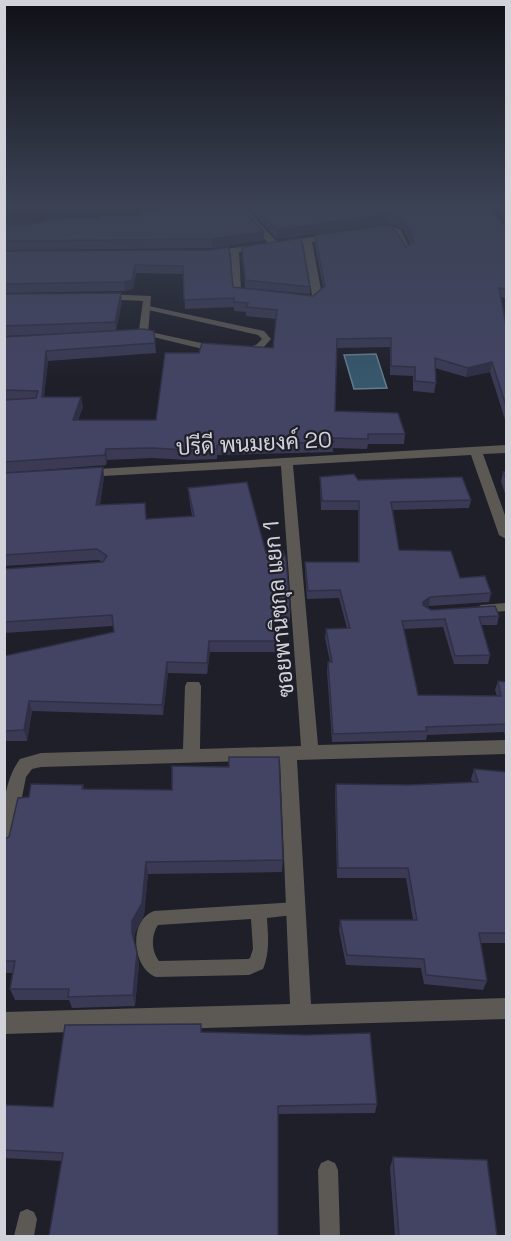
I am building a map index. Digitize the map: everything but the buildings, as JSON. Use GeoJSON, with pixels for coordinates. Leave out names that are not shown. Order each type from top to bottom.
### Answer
{"type":"FeatureCollection","features":[{"type":"Feature","properties":{"kind":"street"},"geometry":{"type":"LineString","coordinates":[[235,264],[236,291],[266,295]]}},
{"type":"Feature","properties":{"kind":"street"},"geometry":{"type":"LineString","coordinates":[[290,298],[313,300],[317,298],[311,264]]}},
{"type":"Feature","properties":{"kind":"street"},"geometry":{"type":"LineString","coordinates":[[93,297],[146,296],[148,298],[144,332],[137,336],[115,336]]}},
{"type":"Feature","properties":{"kind":"street","name":"ปรีดี พนมยงค์ 20"},"geometry":{"type":"LineString","coordinates":[[75,473],[507,449]]}},
{"type":"Feature","properties":{"kind":"street"},"geometry":{"type":"LineString","coordinates":[[476,451],[507,535]]}},
{"type":"Feature","properties":{"kind":"street","name":"ซอยพานิชกุล แยก 1"},"geometry":{"type":"LineString","coordinates":[[287,462],[310,752]]}},
{"type":"Feature","properties":{"kind":"street"},"geometry":{"type":"LineString","coordinates":[[190,755],[193,686]]}},
{"type":"Feature","properties":{"kind":"street"},"geometry":{"type":"LineString","coordinates":[[4,843],[18,775],[26,764],[41,760],[507,747]]}},
{"type":"Feature","properties":{"kind":"street"},"geometry":{"type":"LineString","coordinates":[[288,752],[302,1014]]}},
{"type":"Feature","properties":{"kind":"street"},"geometry":{"type":"LineString","coordinates":[[4,1023],[507,1009]]}},
{"type":"Feature","properties":{"kind":"lane"},"geometry":{"type":"LineString","coordinates":[[147,307],[247,328],[261,333],[267,339],[259,347],[238,351]]}},
{"type":"Feature","properties":{"kind":"lane"},"geometry":{"type":"LineString","coordinates":[[144,332],[227,350]]}},
{"type":"Feature","properties":{"kind":"lane"},"geometry":{"type":"LineString","coordinates":[[473,609],[507,607]]}},
{"type":"Feature","properties":{"kind":"lane"},"geometry":{"type":"LineString","coordinates":[[259,912],[261,949],[257,963],[249,967],[156,969],[149,966],[146,960],[146,929],[154,918],[296,909]]}},
{"type":"Feature","properties":{"kind":"lane"},"geometry":{"type":"LineString","coordinates":[[328,1170],[330,1236]]}},
{"type":"Feature","properties":{"kind":"water"},"geometry":{"type":"Polygon","coordinates":[[[376,354],[387,388],[354,389],[344,355],[376,354]]]}}]}
